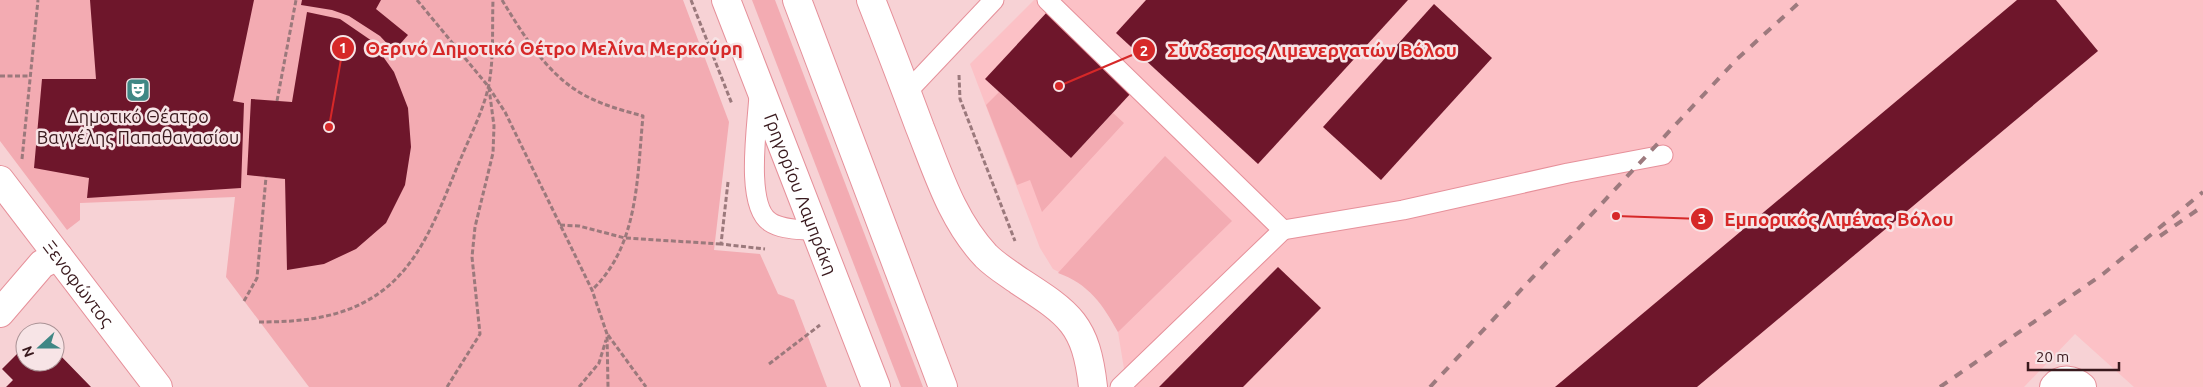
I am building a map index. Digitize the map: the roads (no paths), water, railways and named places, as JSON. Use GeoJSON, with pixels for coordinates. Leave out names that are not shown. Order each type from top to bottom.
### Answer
{"type":"FeatureCollection","features":[{"type":"Feature","properties":{"kind":"main road","name":"Γρηγορίου Λαμπράκη"},"geometry":{"type":"LineString","coordinates":[[726,0],[876,387]]}},
{"type":"Feature","properties":{"kind":"main road"},"geometry":{"type":"LineString","coordinates":[[797,0],[944,387]]}},
{"type":"Feature","properties":{"kind":"main road"},"geometry":{"type":"LineString","coordinates":[[871,0],[945,192],[961,223],[978,246],[996,264],[1056,305],[1073,321],[1086,345],[1093,387]]}},
{"type":"Feature","properties":{"kind":"main road","name":"Ξενοφώντος"},"geometry":{"type":"LineString","coordinates":[[10,174],[58,256],[158,387]]}},
{"type":"Feature","properties":{"kind":"main road"},"geometry":{"type":"LineString","coordinates":[[0,313],[42,264],[58,256]]}},
{"type":"Feature","properties":{"kind":"lane"},"geometry":{"type":"LineString","coordinates":[[907,92],[994,0]]}},
{"type":"Feature","properties":{"kind":"lane"},"geometry":{"type":"LineString","coordinates":[[1047,0],[1283,230]]}},
{"type":"Feature","properties":{"kind":"lane"},"geometry":{"type":"LineString","coordinates":[[760,88],[755,175],[760,208],[764,218],[777,226],[815,230]]}},
{"type":"Feature","properties":{"kind":"lane"},"geometry":{"type":"LineString","coordinates":[[1120,387],[1283,230],[1403,210],[1568,173],[1663,155]]}},
{"type":"Feature","properties":{"kind":"railway"},"geometry":{"type":"LineString","coordinates":[[1430,387],[1737,59],[1802,0]]}},
{"type":"Feature","properties":{"kind":"railway"},"geometry":{"type":"LineString","coordinates":[[1940,387],[2103,274],[2203,192]]}},
{"type":"Feature","properties":{"kind":"railway"},"geometry":{"type":"LineString","coordinates":[[2160,236],[2203,206]]}},
{"type":"Feature","properties":{"kind":"place","name":"Σύνδεσμος Λιμενεργατών Βόλου"},"geometry":{"type":"Point","coordinates":[1059,86]}},
{"type":"Feature","properties":{"kind":"place","name":"Δημοτικό Θέατρο Βαγγέλης Παπαθανασίου"},"geometry":{"type":"Point","coordinates":[138,90]}},
{"type":"Feature","properties":{"kind":"place","name":"Θερινό Δημοτικό Θέτρο Μελίνα Μερκούρη"},"geometry":{"type":"Point","coordinates":[329,127]}},
{"type":"Feature","properties":{"kind":"place","name":"Εμπορικός Λιμένας Βόλου"},"geometry":{"type":"Point","coordinates":[1616,216]}}]}
